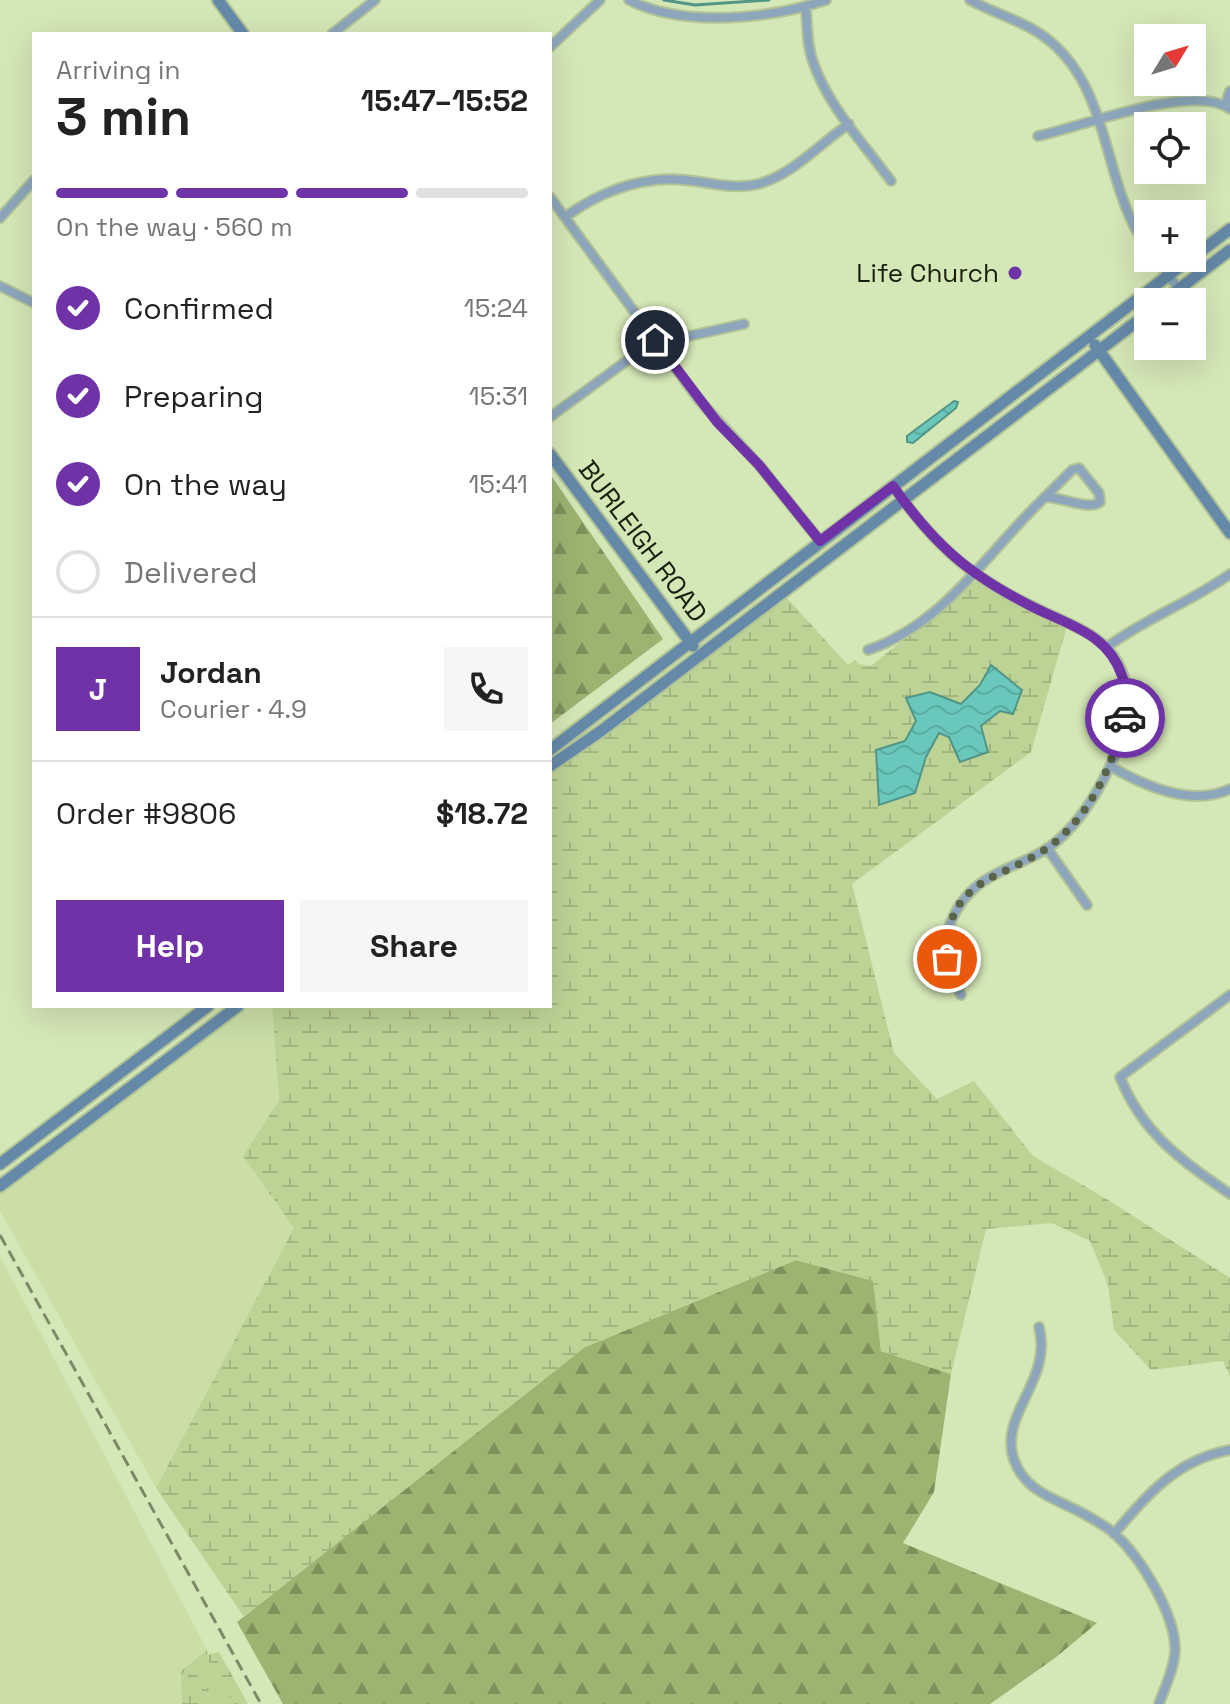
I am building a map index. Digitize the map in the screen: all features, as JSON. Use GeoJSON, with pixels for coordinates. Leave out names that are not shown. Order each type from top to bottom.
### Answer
{"type":"FeatureCollection","features":[{"type":"Feature","properties":{"kind":"main road"},"geometry":{"type":"LineString","coordinates":[[218,0],[242,32]]}},
{"type":"Feature","properties":{"kind":"main road"},"geometry":{"type":"LineString","coordinates":[[1206,247],[1230,229]]}},
{"type":"Feature","properties":{"kind":"main road"},"geometry":{"type":"LineString","coordinates":[[1180,288],[1230,250]]}},
{"type":"Feature","properties":{"kind":"main road"},"geometry":{"type":"LineString","coordinates":[[552,748],[1089,336],[1179,272]]}},
{"type":"Feature","properties":{"kind":"main road"},"geometry":{"type":"LineString","coordinates":[[552,765],[701,655],[1134,324]]}},
{"type":"Feature","properties":{"kind":"main road"},"geometry":{"type":"LineString","coordinates":[[1089,336],[1230,533]]}},
{"type":"Feature","properties":{"kind":"main road","name":"BURLEIGH ROAD"},"geometry":{"type":"LineString","coordinates":[[552,457],[701,655]]}},
{"type":"Feature","properties":{"kind":"main road"},"geometry":{"type":"LineString","coordinates":[[0,1164],[205,1008]]}},
{"type":"Feature","properties":{"kind":"main road"},"geometry":{"type":"LineString","coordinates":[[0,1186],[235,1008]]}},
{"type":"Feature","properties":{"kind":"street"},"geometry":{"type":"LineString","coordinates":[[335,32],[375,0]]}},
{"type":"Feature","properties":{"kind":"street"},"geometry":{"type":"LineString","coordinates":[[552,45],[600,0]]}},
{"type":"Feature","properties":{"kind":"street"},"geometry":{"type":"LineString","coordinates":[[629,0],[656,12],[676,16],[751,15],[806,7],[826,0]]}},
{"type":"Feature","properties":{"kind":"street"},"geometry":{"type":"LineString","coordinates":[[970,0],[1023,23],[1053,44],[1082,77],[1100,120],[1122,200],[1134,228]]}},
{"type":"Feature","properties":{"kind":"street"},"geometry":{"type":"LineString","coordinates":[[806,7],[813,63],[825,89],[891,181]]}},
{"type":"Feature","properties":{"kind":"street"},"geometry":{"type":"LineString","coordinates":[[1038,136],[1177,100],[1228,108],[1230,91]]}},
{"type":"Feature","properties":{"kind":"street"},"geometry":{"type":"LineString","coordinates":[[565,217],[605,194],[636,182],[668,179],[722,185],[756,184],[788,170],[849,124]]}},
{"type":"Feature","properties":{"kind":"street"},"geometry":{"type":"LineString","coordinates":[[0,218],[32,182]]}},
{"type":"Feature","properties":{"kind":"street"},"geometry":{"type":"LineString","coordinates":[[552,200],[717,422],[759,465],[820,541]]}},
{"type":"Feature","properties":{"kind":"street"},"geometry":{"type":"LineString","coordinates":[[1165,272],[1171,280]]}},
{"type":"Feature","properties":{"kind":"street"},"geometry":{"type":"LineString","coordinates":[[0,286],[32,302]]}},
{"type":"Feature","properties":{"kind":"street"},"geometry":{"type":"LineString","coordinates":[[552,416],[656,342],[744,324]]}},
{"type":"Feature","properties":{"kind":"street"},"geometry":{"type":"LineString","coordinates":[[868,650],[883,645],[927,617],[976,574],[1045,497],[1072,470],[1079,468],[1086,474],[1100,502],[1093,507],[1061,497],[1045,497]]}},
{"type":"Feature","properties":{"kind":"street"},"geometry":{"type":"LineString","coordinates":[[893,486],[932,535],[976,574],[1035,608],[1089,633],[1107,647],[1119,667],[1127,699],[1110,766],[1087,807],[1047,848],[978,884],[956,911],[946,944],[947,959],[961,995]]}},
{"type":"Feature","properties":{"kind":"street"},"geometry":{"type":"LineString","coordinates":[[1107,647],[1143,622],[1194,598],[1230,574]]}},
{"type":"Feature","properties":{"kind":"street"},"geometry":{"type":"LineString","coordinates":[[1110,766],[1162,789],[1188,796],[1212,795],[1230,789]]}},
{"type":"Feature","properties":{"kind":"street"},"geometry":{"type":"LineString","coordinates":[[1047,848],[1087,905]]}},
{"type":"Feature","properties":{"kind":"street"},"geometry":{"type":"LineString","coordinates":[[1230,995],[1120,1077],[1137,1109],[1162,1143],[1187,1165],[1230,1194]]}},
{"type":"Feature","properties":{"kind":"street"},"geometry":{"type":"LineString","coordinates":[[1039,1327],[1043,1350],[1040,1364],[1013,1425],[1011,1439],[1015,1462],[1029,1484],[1041,1494],[1071,1507],[1114,1534],[1148,1576],[1171,1625],[1175,1651],[1159,1704]]}},
{"type":"Feature","properties":{"kind":"street"},"geometry":{"type":"LineString","coordinates":[[1114,1534],[1151,1491],[1176,1470],[1203,1456],[1230,1450]]}},
{"type":"Feature","properties":{"kind":"shaded area"},"geometry":{"type":"Polygon","coordinates":[[[245,1008],[272,1008],[279,1100],[243,1156],[294,1228],[156,1488],[0,1211],[0,1193],[245,1008]]]}},
{"type":"Feature","properties":{"kind":"shaded area"},"geometry":{"type":"Polygon","coordinates":[[[0,1256],[207,1650],[181,1671],[182,1704],[0,1704],[0,1256]]]}},
{"type":"Feature","properties":{"kind":"green space"},"geometry":{"type":"Polygon","coordinates":[[[552,477],[663,639],[552,722],[552,477]]]}},
{"type":"Feature","properties":{"kind":"green space"},"geometry":{"type":"Polygon","coordinates":[[[975,582],[982,582],[1020,605],[1067,626],[1031,752],[852,884],[894,1053],[937,1099],[974,1081],[1033,1156],[1230,1278],[1230,1377],[1223,1361],[1151,1370],[1114,1330],[1108,1285],[1090,1241],[1052,1223],[986,1229],[951,1374],[881,1351],[873,1281],[796,1260],[585,1347],[244,1617],[156,1488],[294,1228],[243,1156],[279,1100],[272,1008],[552,1008],[552,772],[602,738],[786,597],[848,665],[855,660],[871,666],[975,582]]]}},
{"type":"Feature","properties":{"kind":"green space"},"geometry":{"type":"Polygon","coordinates":[[[796,1260],[874,1281],[881,1351],[951,1374],[934,1492],[903,1543],[1097,1623],[1055,1658],[990,1704],[283,1704],[237,1622],[585,1347],[796,1260]]]}},
{"type":"Feature","properties":{"kind":"green space"},"geometry":{"type":"Polygon","coordinates":[[[207,1650],[209,1662],[234,1704],[213,1704],[197,1669],[181,1682],[181,1671],[207,1650]]]}},
{"type":"Feature","properties":{"kind":"green space"},"geometry":{"type":"Polygon","coordinates":[[[219,1652],[248,1704],[234,1704],[209,1662],[208,1655],[219,1652]]]}},
{"type":"Feature","properties":{"kind":"green space"},"geometry":{"type":"Polygon","coordinates":[[[197,1668],[213,1704],[182,1704],[181,1682],[197,1668]]]}},
{"type":"Feature","properties":{"kind":"water"},"geometry":{"type":"Polygon","coordinates":[[[954,401],[958,402],[956,408],[913,443],[907,442],[907,436],[954,401]]]}},
{"type":"Feature","properties":{"kind":"water"},"geometry":{"type":"Polygon","coordinates":[[[991,665],[1022,690],[1013,714],[1000,711],[981,726],[988,752],[960,762],[949,737],[939,733],[926,757],[915,793],[879,805],[876,750],[905,741],[916,721],[906,698],[930,692],[961,704],[980,685],[991,665]]]}},
{"type":"Feature","properties":{"kind":"waterway"},"geometry":{"type":"LineString","coordinates":[[664,0],[695,5],[769,0]]}},
{"type":"Feature","properties":{"kind":"railway"},"geometry":{"type":"LineString","coordinates":[[0,1235],[261,1704]]}},
{"type":"Feature","properties":{"kind":"way so far"},"geometry":{"type":"LineString","coordinates":[[947,959],[946,944],[951,921],[969,892],[995,874],[1030,859],[1053,844],[1087,807],[1110,766],[1125,718]]}},
{"type":"Feature","properties":{"kind":"place","name":"Life Church"},"geometry":{"type":"Point","coordinates":[1015,273]}},
{"type":"Feature","properties":{"kind":"route"},"geometry":{"type":"LineString","coordinates":[[655,340],[717,422],[759,465],[820,541],[893,486],[932,535],[976,574],[1035,608],[1077,626],[1107,647],[1119,667],[1126,688],[1125,718]]}}]}
